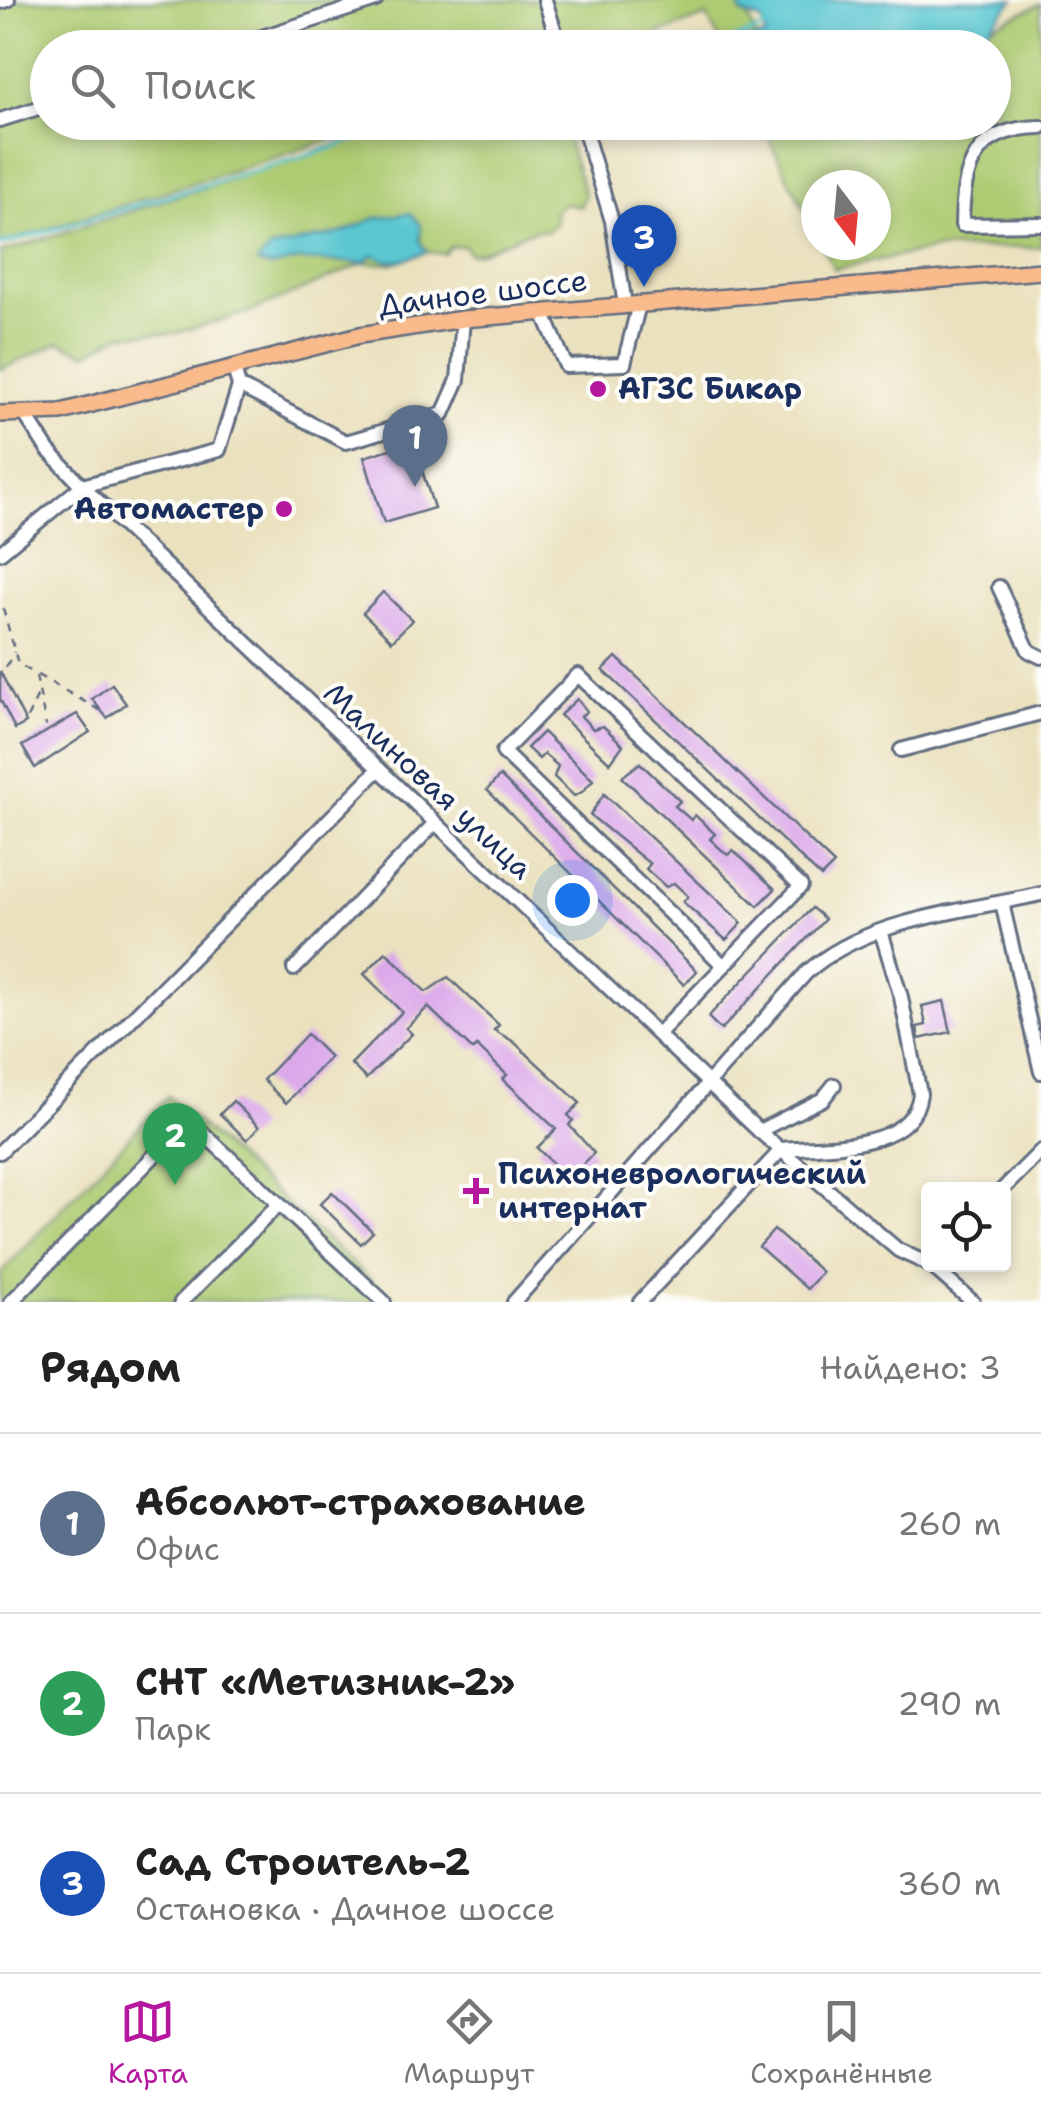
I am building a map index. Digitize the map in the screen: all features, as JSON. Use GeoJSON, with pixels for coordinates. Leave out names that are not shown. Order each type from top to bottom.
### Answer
{"type":"FeatureCollection","features":[{"type":"Feature","properties":{"kind":"main road","name":"Дачное шоссе"},"geometry":{"type":"LineString","coordinates":[[0,414],[60,412],[360,334],[463,319],[1041,270]]}},
{"type":"Feature","properties":{"kind":"street"},"geometry":{"type":"LineString","coordinates":[[0,2],[8,0]]}},
{"type":"Feature","properties":{"kind":"street"},"geometry":{"type":"LineString","coordinates":[[284,30],[376,0]]}},
{"type":"Feature","properties":{"kind":"street"},"geometry":{"type":"LineString","coordinates":[[546,0],[555,30]]}},
{"type":"Feature","properties":{"kind":"street"},"geometry":{"type":"LineString","coordinates":[[0,120],[30,111]]}},
{"type":"Feature","properties":{"kind":"street"},"geometry":{"type":"LineString","coordinates":[[1011,132],[1041,127]]}},
{"type":"Feature","properties":{"kind":"street"},"geometry":{"type":"LineString","coordinates":[[542,312],[566,366],[624,364],[632,304],[587,140]]}},
{"type":"Feature","properties":{"kind":"street"},"geometry":{"type":"LineString","coordinates":[[990,140],[968,164],[963,184],[962,225],[1041,224]]}},
{"type":"Feature","properties":{"kind":"street"},"geometry":{"type":"LineString","coordinates":[[238,386],[346,442],[443,414],[458,380],[463,319]]}},
{"type":"Feature","properties":{"kind":"street"},"geometry":{"type":"LineString","coordinates":[[0,553],[82,486],[219,450],[238,386],[234,368]]}},
{"type":"Feature","properties":{"kind":"street","name":"Малиновая улица"},"geometry":{"type":"LineString","coordinates":[[26,416],[48,450],[82,486],[759,1131],[898,1250],[921,1261]]}},
{"type":"Feature","properties":{"kind":"street"},"geometry":{"type":"LineString","coordinates":[[999,587],[1029,651],[1041,657]]}},
{"type":"Feature","properties":{"kind":"street"},"geometry":{"type":"LineString","coordinates":[[660,1033],[801,886],[578,675],[503,752],[724,966]]}},
{"type":"Feature","properties":{"kind":"street"},"geometry":{"type":"LineString","coordinates":[[901,750],[1041,713]]}},
{"type":"Feature","properties":{"kind":"street"},"geometry":{"type":"LineString","coordinates":[[0,1152],[379,768]]}},
{"type":"Feature","properties":{"kind":"street"},"geometry":{"type":"LineString","coordinates":[[294,969],[435,823]]}},
{"type":"Feature","properties":{"kind":"street"},"geometry":{"type":"LineString","coordinates":[[514,1302],[806,972],[834,948],[881,930],[1041,894]]}},
{"type":"Feature","properties":{"kind":"street"},"geometry":{"type":"LineString","coordinates":[[1002,903],[1041,1072]]}},
{"type":"Feature","properties":{"kind":"street"},"geometry":{"type":"LineString","coordinates":[[640,1302],[782,1149],[881,1138],[902,1127],[918,1107],[920,1094],[901,997],[881,930]]}},
{"type":"Feature","properties":{"kind":"street"},"geometry":{"type":"LineString","coordinates":[[759,1131],[823,1098],[834,1086]]}},
{"type":"Feature","properties":{"kind":"street"},"geometry":{"type":"LineString","coordinates":[[11,1302],[189,1120],[384,1302]]}},
{"type":"Feature","properties":{"kind":"street"},"geometry":{"type":"LineString","coordinates":[[1010,1182],[1041,1151]]}},
{"type":"Feature","properties":{"kind":"street"},"geometry":{"type":"LineString","coordinates":[[181,1302],[279,1204]]}},
{"type":"Feature","properties":{"kind":"street","name":"Малиновая улица"},"geometry":{"type":"LineString","coordinates":[[937,1272],[973,1302]]}},
{"type":"Feature","properties":{"kind":"street"},"geometry":{"type":"LineString","coordinates":[[358,1302],[372,1290]]}},
{"type":"Feature","properties":{"kind":"path"},"geometry":{"type":"LineString","coordinates":[[3,608],[18,664],[102,712]]}},
{"type":"Feature","properties":{"kind":"path"},"geometry":{"type":"LineString","coordinates":[[0,626],[6,618]]}},
{"type":"Feature","properties":{"kind":"path"},"geometry":{"type":"LineString","coordinates":[[6,666],[14,651]]}},
{"type":"Feature","properties":{"kind":"path"},"geometry":{"type":"LineString","coordinates":[[36,674],[46,726]]}},
{"type":"Feature","properties":{"kind":"path"},"geometry":{"type":"LineString","coordinates":[[27,718],[39,692]]}},
{"type":"Feature","properties":{"kind":"green space"},"geometry":{"type":"Polygon","coordinates":[[[0,0],[741,0],[753,30],[714,30],[707,16],[669,30],[30,30],[30,140],[330,140],[0,244],[0,0]]]}},
{"type":"Feature","properties":{"kind":"green space"},"geometry":{"type":"Polygon","coordinates":[[[1041,4],[1041,247],[934,249],[891,258],[891,170],[801,170],[801,203],[770,140],[1011,140],[1011,30],[982,30],[1041,4]]]}},
{"type":"Feature","properties":{"kind":"green space"},"geometry":{"type":"Polygon","coordinates":[[[351,140],[567,140],[585,195],[580,207],[564,203],[555,211],[556,223],[547,231],[528,233],[479,252],[469,254],[464,246],[450,247],[445,254],[427,252],[391,264],[364,263],[250,312],[177,333],[121,334],[87,354],[60,342],[0,370],[0,253],[351,140]]]}},
{"type":"Feature","properties":{"kind":"green space"},"geometry":{"type":"Polygon","coordinates":[[[830,260],[879,260],[834,269],[830,260]]]}},
{"type":"Feature","properties":{"kind":"green space"},"geometry":{"type":"Polygon","coordinates":[[[168,1096],[395,1302],[0,1302],[0,1274],[168,1096]]]}},
{"type":"Feature","properties":{"kind":"water"},"geometry":{"type":"Polygon","coordinates":[[[737,0],[1014,0],[987,30],[764,30],[761,20],[742,14],[737,0]]]}},
{"type":"Feature","properties":{"kind":"water"},"geometry":{"type":"Polygon","coordinates":[[[410,213],[421,225],[420,241],[427,252],[394,261],[373,255],[364,263],[299,260],[270,267],[257,263],[270,249],[344,232],[375,218],[410,213]]]}},
{"type":"Feature","properties":{"kind":"building"},"geometry":{"type":"Polygon","coordinates":[[[413,442],[434,508],[384,523],[364,457],[413,442]]]}},
{"type":"Feature","properties":{"kind":"building"},"geometry":{"type":"Polygon","coordinates":[[[383,592],[412,620],[392,641],[363,613],[383,592]]]}},
{"type":"Feature","properties":{"kind":"building"},"geometry":{"type":"Polygon","coordinates":[[[616,657],[834,864],[821,877],[603,670],[616,657]]]}},
{"type":"Feature","properties":{"kind":"building"},"geometry":{"type":"Polygon","coordinates":[[[0,671],[26,723],[15,729],[0,699],[0,671]]]}},
{"type":"Feature","properties":{"kind":"building"},"geometry":{"type":"Polygon","coordinates":[[[112,684],[126,704],[107,718],[92,699],[112,684]]]}},
{"type":"Feature","properties":{"kind":"building"},"geometry":{"type":"Polygon","coordinates":[[[577,699],[587,711],[581,716],[593,729],[603,726],[623,745],[610,763],[560,715],[577,699]]]}},
{"type":"Feature","properties":{"kind":"building"},"geometry":{"type":"Polygon","coordinates":[[[77,714],[90,732],[35,768],[22,746],[77,714]]]}},
{"type":"Feature","properties":{"kind":"building"},"geometry":{"type":"Polygon","coordinates":[[[543,732],[593,780],[582,792],[574,796],[554,777],[558,766],[544,754],[539,759],[527,748],[543,732]]]}},
{"type":"Feature","properties":{"kind":"building"},"geometry":{"type":"Polygon","coordinates":[[[640,763],[680,801],[675,806],[691,820],[695,815],[715,834],[710,839],[728,855],[733,850],[775,889],[758,906],[622,777],[640,763]]]}},
{"type":"Feature","properties":{"kind":"building"},"geometry":{"type":"Polygon","coordinates":[[[500,776],[697,971],[684,985],[487,790],[500,776]]]}},
{"type":"Feature","properties":{"kind":"building"},"geometry":{"type":"Polygon","coordinates":[[[604,794],[742,923],[726,940],[683,902],[688,896],[674,883],[666,887],[646,869],[650,864],[590,815],[604,794]]]}},
{"type":"Feature","properties":{"kind":"building"},"geometry":{"type":"Polygon","coordinates":[[[812,908],[825,919],[721,1030],[708,1017],[812,908]]]}},
{"type":"Feature","properties":{"kind":"building"},"geometry":{"type":"Polygon","coordinates":[[[386,952],[426,992],[448,977],[499,1025],[494,1030],[514,1042],[580,1103],[568,1115],[573,1120],[569,1125],[594,1153],[569,1179],[537,1148],[556,1129],[503,1079],[507,1075],[477,1046],[473,1050],[428,1007],[406,1028],[412,1034],[366,1079],[351,1064],[402,1012],[364,974],[386,952]]]}},
{"type":"Feature","properties":{"kind":"building"},"geometry":{"type":"Polygon","coordinates":[[[944,1001],[951,1032],[919,1039],[917,1027],[926,1025],[922,1006],[944,1001]]]}},
{"type":"Feature","properties":{"kind":"building"},"geometry":{"type":"Polygon","coordinates":[[[307,1034],[330,1057],[286,1103],[263,1080],[307,1034]]]}},
{"type":"Feature","properties":{"kind":"building"},"geometry":{"type":"Polygon","coordinates":[[[233,1101],[259,1127],[247,1140],[220,1114],[233,1101]]]}},
{"type":"Feature","properties":{"kind":"building"},"geometry":{"type":"Polygon","coordinates":[[[332,1192],[373,1232],[361,1244],[320,1204],[332,1192]]]}},
{"type":"Feature","properties":{"kind":"building"},"geometry":{"type":"Polygon","coordinates":[[[774,1230],[822,1272],[807,1289],[759,1247],[774,1230]]]}},
{"type":"Feature","properties":{"kind":"waterway"},"geometry":{"type":"LineString","coordinates":[[759,30],[764,28]]}},
{"type":"Feature","properties":{"kind":"waterway"},"geometry":{"type":"LineString","coordinates":[[0,245],[352,140]]}},
{"type":"Feature","properties":{"kind":"place","name":"Сад Строитель-2"},"geometry":{"type":"Point","coordinates":[644,287]}},
{"type":"Feature","properties":{"kind":"place","name":"АГЗС Бикар"},"geometry":{"type":"Point","coordinates":[598,389]}},
{"type":"Feature","properties":{"kind":"place","name":"Абсолют-страхование"},"geometry":{"type":"Point","coordinates":[415,487]}},
{"type":"Feature","properties":{"kind":"place","name":"Автомастер"},"geometry":{"type":"Point","coordinates":[284,509]}},
{"type":"Feature","properties":{"kind":"place","name":"СНТ «Метизник-2»"},"geometry":{"type":"Point","coordinates":[175,1185]}},
{"type":"Feature","properties":{"kind":"place","name":"Психоневрологический интернат"},"geometry":{"type":"Point","coordinates":[476,1191]}}]}
